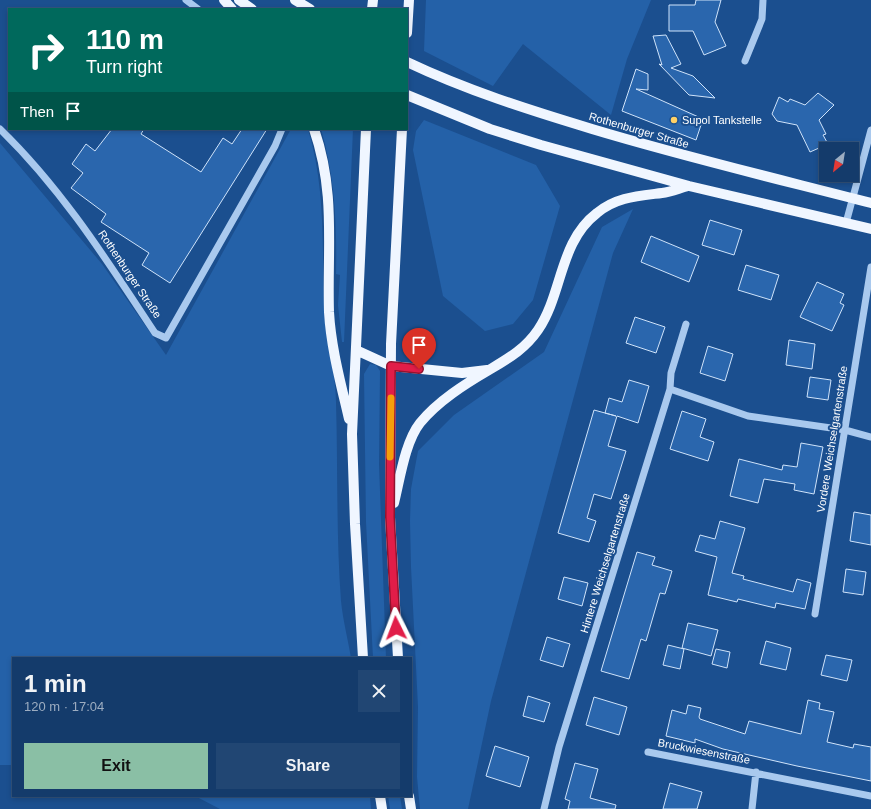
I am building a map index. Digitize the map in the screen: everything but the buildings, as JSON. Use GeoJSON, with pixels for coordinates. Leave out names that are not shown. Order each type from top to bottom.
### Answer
{"type":"FeatureCollection","features":[{"type":"Feature","properties":{"kind":"main road"},"geometry":{"type":"LineString","coordinates":[[224,0],[231,8]]}},
{"type":"Feature","properties":{"kind":"main road"},"geometry":{"type":"LineString","coordinates":[[238,0],[250,8]]}},
{"type":"Feature","properties":{"kind":"main road"},"geometry":{"type":"LineString","coordinates":[[295,0],[308,8]]}},
{"type":"Feature","properties":{"kind":"main road"},"geometry":{"type":"LineString","coordinates":[[408,16],[409,0]]}},
{"type":"Feature","properties":{"kind":"main road","name":"Rothenburger Straße"},"geometry":{"type":"LineString","coordinates":[[408,62],[450,80],[536,112],[722,166],[871,203]]}},
{"type":"Feature","properties":{"kind":"main road"},"geometry":{"type":"LineString","coordinates":[[408,95],[490,129],[542,145],[689,186],[871,229]]}},
{"type":"Feature","properties":{"kind":"main road"},"geometry":{"type":"LineString","coordinates":[[314,130],[320,147],[330,204],[331,332],[352,434]]}},
{"type":"Feature","properties":{"kind":"main road"},"geometry":{"type":"LineString","coordinates":[[363,657],[355,524],[352,434],[366,130]]}},
{"type":"Feature","properties":{"kind":"main road"},"geometry":{"type":"LineString","coordinates":[[398,657],[390,517],[391,366],[402,130]]}},
{"type":"Feature","properties":{"kind":"main road"},"geometry":{"type":"LineString","coordinates":[[390,517],[410,441],[420,424],[445,400],[522,349],[539,328],[552,301],[570,248],[585,223],[608,204],[644,194],[662,193],[689,186]]}},
{"type":"Feature","properties":{"kind":"main road"},"geometry":{"type":"LineString","coordinates":[[356,350],[391,366],[462,373],[489,370]]}},
{"type":"Feature","properties":{"kind":"main road"},"geometry":{"type":"LineString","coordinates":[[380,797],[382,809]]}},
{"type":"Feature","properties":{"kind":"main road"},"geometry":{"type":"LineString","coordinates":[[409,797],[411,809]]}},
{"type":"Feature","properties":{"kind":"street"},"geometry":{"type":"LineString","coordinates":[[186,0],[197,8]]}},
{"type":"Feature","properties":{"kind":"street"},"geometry":{"type":"LineString","coordinates":[[744,61],[762,19],[763,0]]}},
{"type":"Feature","properties":{"kind":"street","name":"Rothenburger Straße"},"geometry":{"type":"LineString","coordinates":[[0,129],[35,166],[92,238],[155,333],[166,338],[275,146],[282,130]]}},
{"type":"Feature","properties":{"kind":"street"},"geometry":{"type":"LineString","coordinates":[[846,223],[871,130]]}},
{"type":"Feature","properties":{"kind":"street","name":"Vordere Weichselgartenstraße"},"geometry":{"type":"LineString","coordinates":[[815,614],[871,267]]}},
{"type":"Feature","properties":{"kind":"street","name":"Hintere Weichselgartenstraße"},"geometry":{"type":"LineString","coordinates":[[544,809],[559,747],[670,389],[670,373],[686,324]]}},
{"type":"Feature","properties":{"kind":"street"},"geometry":{"type":"LineString","coordinates":[[670,389],[748,416],[844,430],[871,437]]}},
{"type":"Feature","properties":{"kind":"street","name":"Bruckwiesenstraße"},"geometry":{"type":"LineString","coordinates":[[648,752],[756,772],[871,796]]}},
{"type":"Feature","properties":{"kind":"street","name":"Bruckwiesenstraße"},"geometry":{"type":"LineString","coordinates":[[752,809],[756,772]]}},
{"type":"Feature","properties":{"kind":"shaded area"},"geometry":{"type":"Polygon","coordinates":[[[426,0],[651,0],[627,59],[611,115],[523,44],[493,86],[424,51],[426,0]]]}},
{"type":"Feature","properties":{"kind":"shaded area"},"geometry":{"type":"Polygon","coordinates":[[[424,120],[536,165],[560,206],[533,300],[513,324],[485,331],[443,296],[413,150],[416,131],[424,120]]]}},
{"type":"Feature","properties":{"kind":"shaded area"},"geometry":{"type":"Polygon","coordinates":[[[290,130],[308,130],[318,174],[322,219],[325,321],[336,390],[338,551],[341,601],[351,657],[12,657],[12,765],[0,765],[0,143],[102,264],[166,355],[290,130]]]}},
{"type":"Feature","properties":{"kind":"shaded area"},"geometry":{"type":"Polygon","coordinates":[[[321,130],[353,130],[344,342],[342,342],[338,305],[340,275],[336,274],[334,201],[326,147],[321,130]]]}},
{"type":"Feature","properties":{"kind":"shaded area"},"geometry":{"type":"Polygon","coordinates":[[[633,209],[613,253],[491,701],[468,809],[420,809],[417,777],[418,707],[410,521],[411,489],[418,451],[454,415],[544,352],[602,227],[633,209]]]}},
{"type":"Feature","properties":{"kind":"shaded area"},"geometry":{"type":"Polygon","coordinates":[[[370,364],[376,365],[380,371],[379,464],[386,657],[373,657],[366,522],[364,374],[370,364]]]}},
{"type":"Feature","properties":{"kind":"shaded area"},"geometry":{"type":"Polygon","coordinates":[[[197,797],[370,797],[371,809],[220,809],[197,797]]]}},
{"type":"Feature","properties":{"kind":"shaded area"},"geometry":{"type":"Polygon","coordinates":[[[388,797],[400,797],[402,809],[390,809],[388,797]]]}},
{"type":"Feature","properties":{"kind":"slow traffic"},"geometry":{"type":"LineString","coordinates":[[390,457],[391,398]]}},
{"type":"Feature","properties":{"kind":"place","name":"Supol Tankstelle"},"geometry":{"type":"Point","coordinates":[674,120]}},
{"type":"Feature","properties":{"kind":"route"},"geometry":{"type":"LineString","coordinates":[[396,628],[390,517],[391,366],[419,369]]}}]}
